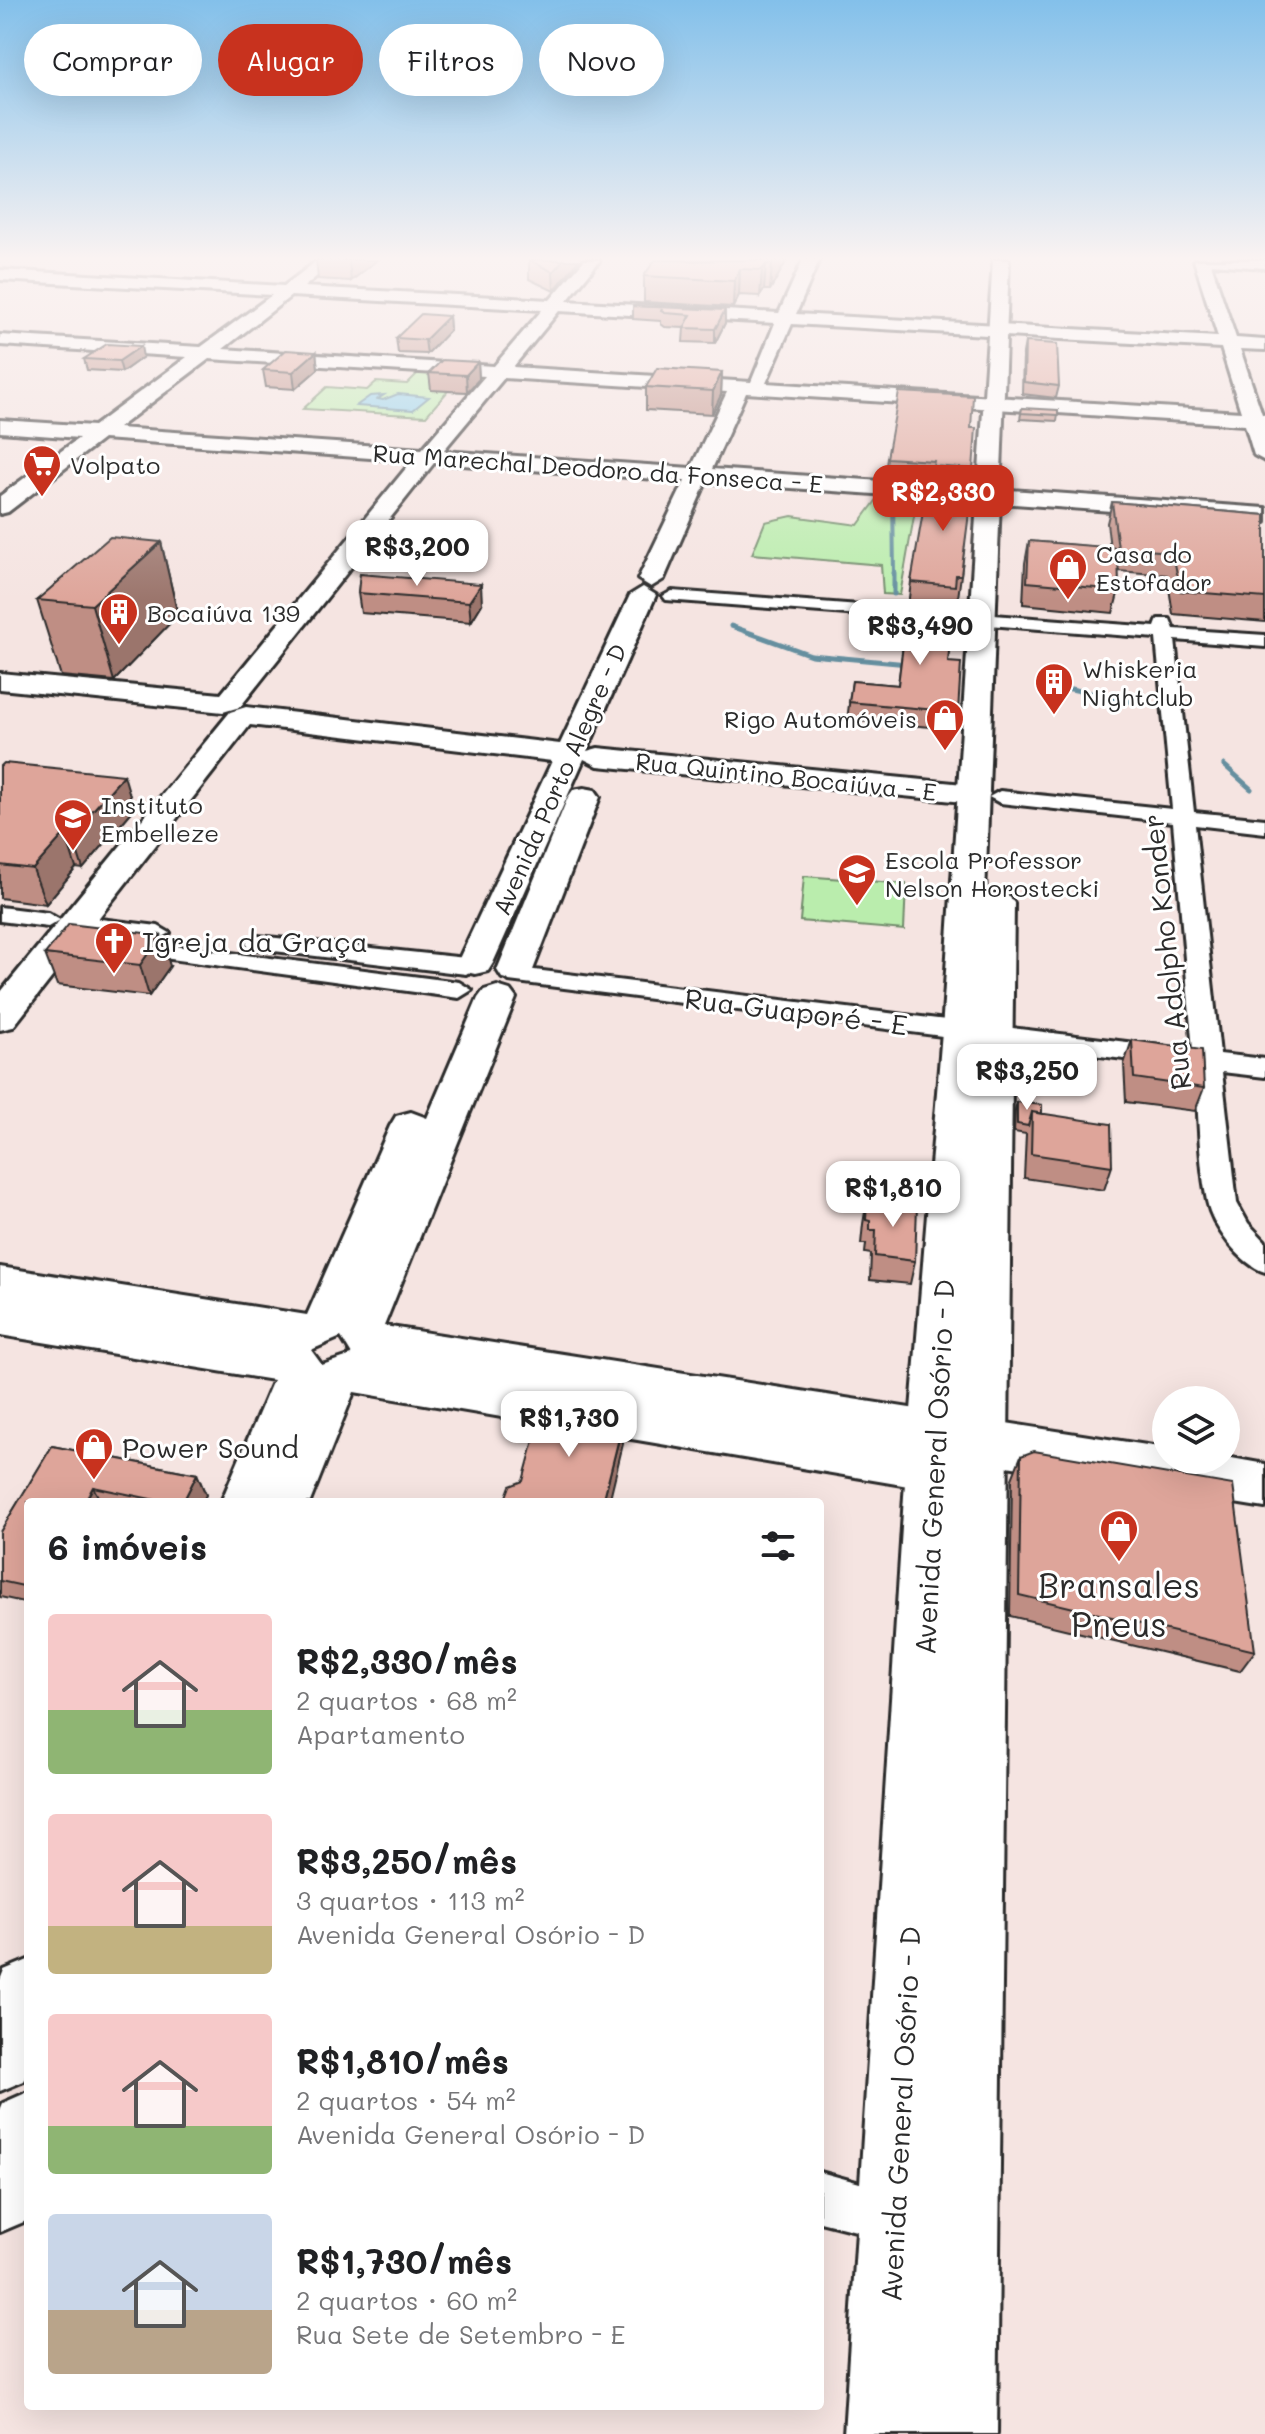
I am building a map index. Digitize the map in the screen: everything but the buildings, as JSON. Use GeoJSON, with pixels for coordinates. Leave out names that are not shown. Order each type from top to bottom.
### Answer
{"type":"FeatureCollection","features":[{"type":"Feature","properties":{"kind":"street"},"geometry":{"type":"LineString","coordinates":[[0,507],[155,374]]}},
{"type":"Feature","properties":{"kind":"street"},"geometry":{"type":"LineString","coordinates":[[0,485],[174,374]]}},
{"type":"Feature","properties":{"kind":"street"},"geometry":{"type":"LineString","coordinates":[[0,980],[234,710],[505,374]]}},
{"type":"Feature","properties":{"kind":"street"},"geometry":{"type":"LineString","coordinates":[[560,374],[1258,416]]}},
{"type":"Feature","properties":{"kind":"street","name":"Avenida Porto Alegre - D"},"geometry":{"type":"LineString","coordinates":[[285,1498],[331,1352],[588,748],[632,664],[669,583],[755,374]]}},
{"type":"Feature","properties":{"kind":"street","name":"Avenida General Osório - D"},"geometry":{"type":"LineString","coordinates":[[884,2434],[896,2216],[977,1042],[1003,374]]}},
{"type":"Feature","properties":{"kind":"street"},"geometry":{"type":"LineString","coordinates":[[1241,374],[1258,416],[1265,455]]}},
{"type":"Feature","properties":{"kind":"street","name":"Rua Marechal Deodoro da Fonseca - E"},"geometry":{"type":"LineString","coordinates":[[0,423],[1150,504],[1265,515]]}},
{"type":"Feature","properties":{"kind":"street","name":"Avenida Porto Alegre - D"},"geometry":{"type":"LineString","coordinates":[[669,583],[712,473]]}},
{"type":"Feature","properties":{"kind":"street","name":"Rua Marechal Deodoro da Fonseca - E"},"geometry":{"type":"LineString","coordinates":[[1150,504],[1265,508]]}},
{"type":"Feature","properties":{"kind":"street"},"geometry":{"type":"LineString","coordinates":[[669,583],[1164,628],[1265,641]]}},
{"type":"Feature","properties":{"kind":"street"},"geometry":{"type":"LineString","coordinates":[[1164,628],[1265,631]]}},
{"type":"Feature","properties":{"kind":"street","name":"Rua Adolpho Konder"},"geometry":{"type":"LineString","coordinates":[[1164,628],[1222,1203],[1237,1231],[1265,1260]]}},
{"type":"Feature","properties":{"kind":"street","name":"Rua Quintino Bocaiúva - E"},"geometry":{"type":"LineString","coordinates":[[0,681],[234,710],[1181,809],[1265,810]]}},
{"type":"Feature","properties":{"kind":"street","name":"Rua Quintino Bocaiúva - E"},"geometry":{"type":"LineString","coordinates":[[0,692],[234,710]]}},
{"type":"Feature","properties":{"kind":"street","name":"Rua Quintino Bocaiúva - E"},"geometry":{"type":"LineString","coordinates":[[1181,809],[1265,826]]}},
{"type":"Feature","properties":{"kind":"street","name":"Rua Guaporé - E"},"geometry":{"type":"LineString","coordinates":[[0,914],[44,930],[977,1042],[1265,1068]]}},
{"type":"Feature","properties":{"kind":"street"},"geometry":{"type":"LineString","coordinates":[[0,1018],[44,930]]}},
{"type":"Feature","properties":{"kind":"street"},"geometry":{"type":"LineString","coordinates":[[0,1285],[331,1352],[950,1448],[1265,1486]]}},
{"type":"Feature","properties":{"kind":"street"},"geometry":{"type":"LineString","coordinates":[[0,1317],[331,1352]]}},
{"type":"Feature","properties":{"kind":"street","name":"Avenida Porto Alegre - D"},"geometry":{"type":"LineString","coordinates":[[249,1498],[331,1352]]}},
{"type":"Feature","properties":{"kind":"street","name":"Avenida General Osório - D"},"geometry":{"type":"LineString","coordinates":[[950,1448],[957,2434]]}},
{"type":"Feature","properties":{"kind":"street"},"geometry":{"type":"LineString","coordinates":[[0,2195],[24,2138]]}},
{"type":"Feature","properties":{"kind":"street"},"geometry":{"type":"LineString","coordinates":[[824,2198],[896,2216]]}},
{"type":"Feature","properties":{"kind":"green space"},"geometry":{"type":"Polygon","coordinates":[[[417,374],[487,374],[471,392],[448,391],[426,416],[303,409],[327,387],[367,390],[376,382],[407,384],[417,374]]]}},
{"type":"Feature","properties":{"kind":"green space"},"geometry":{"type":"Polygon","coordinates":[[[881,494],[905,498],[916,505],[900,595],[883,594],[881,565],[752,554],[765,522],[792,516],[858,525],[881,494]]]}},
{"type":"Feature","properties":{"kind":"green space"},"geometry":{"type":"Polygon","coordinates":[[[804,876],[906,884],[904,930],[800,921],[804,876]]]}},
{"type":"Feature","properties":{"kind":"water"},"geometry":{"type":"Polygon","coordinates":[[[398,394],[429,397],[413,410],[356,406],[370,396],[384,395],[378,399],[383,400],[398,394]]]}},
{"type":"Feature","properties":{"kind":"waterway"},"geometry":{"type":"LineString","coordinates":[[893,492],[894,575]]}},
{"type":"Feature","properties":{"kind":"waterway"},"geometry":{"type":"LineString","coordinates":[[894,575],[894,594]]}},
{"type":"Feature","properties":{"kind":"waterway"},"geometry":{"type":"LineString","coordinates":[[731,626],[811,655],[908,664]]}},
{"type":"Feature","properties":{"kind":"waterway"},"geometry":{"type":"LineString","coordinates":[[1042,683],[1143,704]]}},
{"type":"Feature","properties":{"kind":"waterway"},"geometry":{"type":"LineString","coordinates":[[1224,765],[1251,789]]}},
{"type":"Feature","properties":{"kind":"place","name":"Volpato"},"geometry":{"type":"Point","coordinates":[42,498]}},
{"type":"Feature","properties":{"kind":"place","name":"Casa do Estofador"},"geometry":{"type":"Point","coordinates":[1068,601]}},
{"type":"Feature","properties":{"kind":"place","name":"Bocaiúva 139"},"geometry":{"type":"Point","coordinates":[119,646]}},
{"type":"Feature","properties":{"kind":"place","name":"Whiskeria Nightclub"},"geometry":{"type":"Point","coordinates":[1054,716]}},
{"type":"Feature","properties":{"kind":"place","name":"Rigo Automóveis"},"geometry":{"type":"Point","coordinates":[945,752]}},
{"type":"Feature","properties":{"kind":"place","name":"Instituto Embelleze"},"geometry":{"type":"Point","coordinates":[73,852]}},
{"type":"Feature","properties":{"kind":"place","name":"Escola Professor Nelson Horostecki"},"geometry":{"type":"Point","coordinates":[857,907]}},
{"type":"Feature","properties":{"kind":"place","name":"Igreja da Graça"},"geometry":{"type":"Point","coordinates":[114,975]}},
{"type":"Feature","properties":{"kind":"place","name":"Power Sound"},"geometry":{"type":"Point","coordinates":[94,1481]}},
{"type":"Feature","properties":{"kind":"place","name":"Bransales Pneus"},"geometry":{"type":"Point","coordinates":[1119,1563]}}]}
